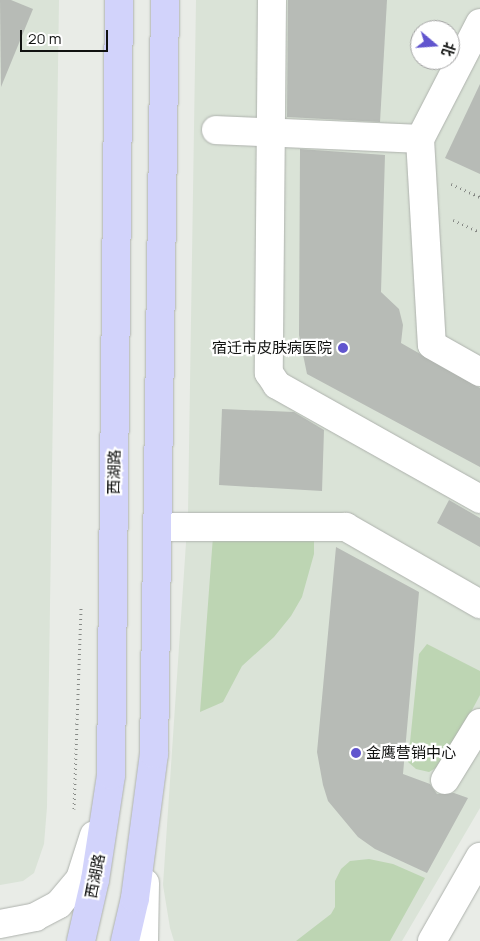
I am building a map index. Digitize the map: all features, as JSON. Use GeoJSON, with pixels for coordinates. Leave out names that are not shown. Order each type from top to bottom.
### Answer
{"type":"FeatureCollection","features":[{"type":"Feature","properties":{"kind":"main road","name":"西湖路"},"geometry":{"type":"LineString","coordinates":[[81,941],[95,880],[108,788],[118,0]]}},
{"type":"Feature","properties":{"kind":"main road"},"geometry":{"type":"LineString","coordinates":[[125,941],[135,898],[154,754],[165,0]]}},
{"type":"Feature","properties":{"kind":"street"},"geometry":{"type":"LineString","coordinates":[[272,0],[269,373],[277,385],[480,499]]}},
{"type":"Feature","properties":{"kind":"street"},"geometry":{"type":"LineString","coordinates":[[480,23],[420,139],[432,345],[480,372]]}},
{"type":"Feature","properties":{"kind":"street"},"geometry":{"type":"LineString","coordinates":[[216,130],[420,139]]}},
{"type":"Feature","properties":{"kind":"street"},"geometry":{"type":"LineString","coordinates":[[158,527],[346,527],[480,604]]}},
{"type":"Feature","properties":{"kind":"street"},"geometry":{"type":"LineString","coordinates":[[445,780],[480,723]]}},
{"type":"Feature","properties":{"kind":"street"},"geometry":{"type":"LineString","coordinates":[[0,924],[35,917],[58,904],[80,879],[108,788]]}},
{"type":"Feature","properties":{"kind":"street"},"geometry":{"type":"LineString","coordinates":[[144,941],[150,789]]}},
{"type":"Feature","properties":{"kind":"street"},"geometry":{"type":"LineString","coordinates":[[432,941],[480,857]]}},
{"type":"Feature","properties":{"kind":"shaded area"},"geometry":{"type":"Polygon","coordinates":[[[0,0],[59,0],[47,807],[44,844],[34,873],[23,881],[0,885],[0,0]]]}},
{"type":"Feature","properties":{"kind":"shaded area"},"geometry":{"type":"Polygon","coordinates":[[[196,0],[480,0],[480,808],[402,941],[174,941],[163,885],[188,513],[196,0]]]}},
{"type":"Feature","properties":{"kind":"green space"},"geometry":{"type":"Polygon","coordinates":[[[213,536],[314,536],[314,554],[302,597],[291,616],[274,637],[242,666],[223,702],[200,712],[213,536]]]}},
{"type":"Feature","properties":{"kind":"green space"},"geometry":{"type":"Polygon","coordinates":[[[427,644],[480,671],[480,695],[444,763],[429,772],[416,769],[408,762],[419,654],[427,644]]]}},
{"type":"Feature","properties":{"kind":"green space"},"geometry":{"type":"Polygon","coordinates":[[[369,859],[393,864],[425,878],[390,941],[296,941],[331,914],[335,907],[335,881],[341,869],[350,861],[369,859]]]}},
{"type":"Feature","properties":{"kind":"building"},"geometry":{"type":"Polygon","coordinates":[[[0,0],[11,0],[33,9],[1,87],[0,0]]]}},
{"type":"Feature","properties":{"kind":"building"},"geometry":{"type":"Polygon","coordinates":[[[288,0],[387,0],[380,122],[287,117],[288,0]]]}},
{"type":"Feature","properties":{"kind":"building"},"geometry":{"type":"Polygon","coordinates":[[[480,84],[480,174],[445,158],[480,84]]]}},
{"type":"Feature","properties":{"kind":"building"},"geometry":{"type":"Polygon","coordinates":[[[300,149],[385,155],[381,292],[399,309],[403,325],[401,343],[480,388],[480,467],[307,374],[299,335],[300,149]]]}},
{"type":"Feature","properties":{"kind":"building"},"geometry":{"type":"Polygon","coordinates":[[[222,409],[294,412],[324,430],[322,491],[219,485],[222,409]]]}},
{"type":"Feature","properties":{"kind":"building"},"geometry":{"type":"Polygon","coordinates":[[[449,500],[480,518],[480,547],[437,523],[449,500]]]}},
{"type":"Feature","properties":{"kind":"building"},"geometry":{"type":"Polygon","coordinates":[[[336,547],[419,592],[403,774],[430,784],[437,794],[454,793],[468,798],[427,873],[375,849],[358,837],[328,801],[323,785],[317,752],[336,547]]]}},
{"type":"Feature","properties":{"kind":"place","name":"宿迁市皮肤病医院"},"geometry":{"type":"Point","coordinates":[343,348]}},
{"type":"Feature","properties":{"kind":"place","name":"金鹰营销中心"},"geometry":{"type":"Point","coordinates":[356,753]}}]}
